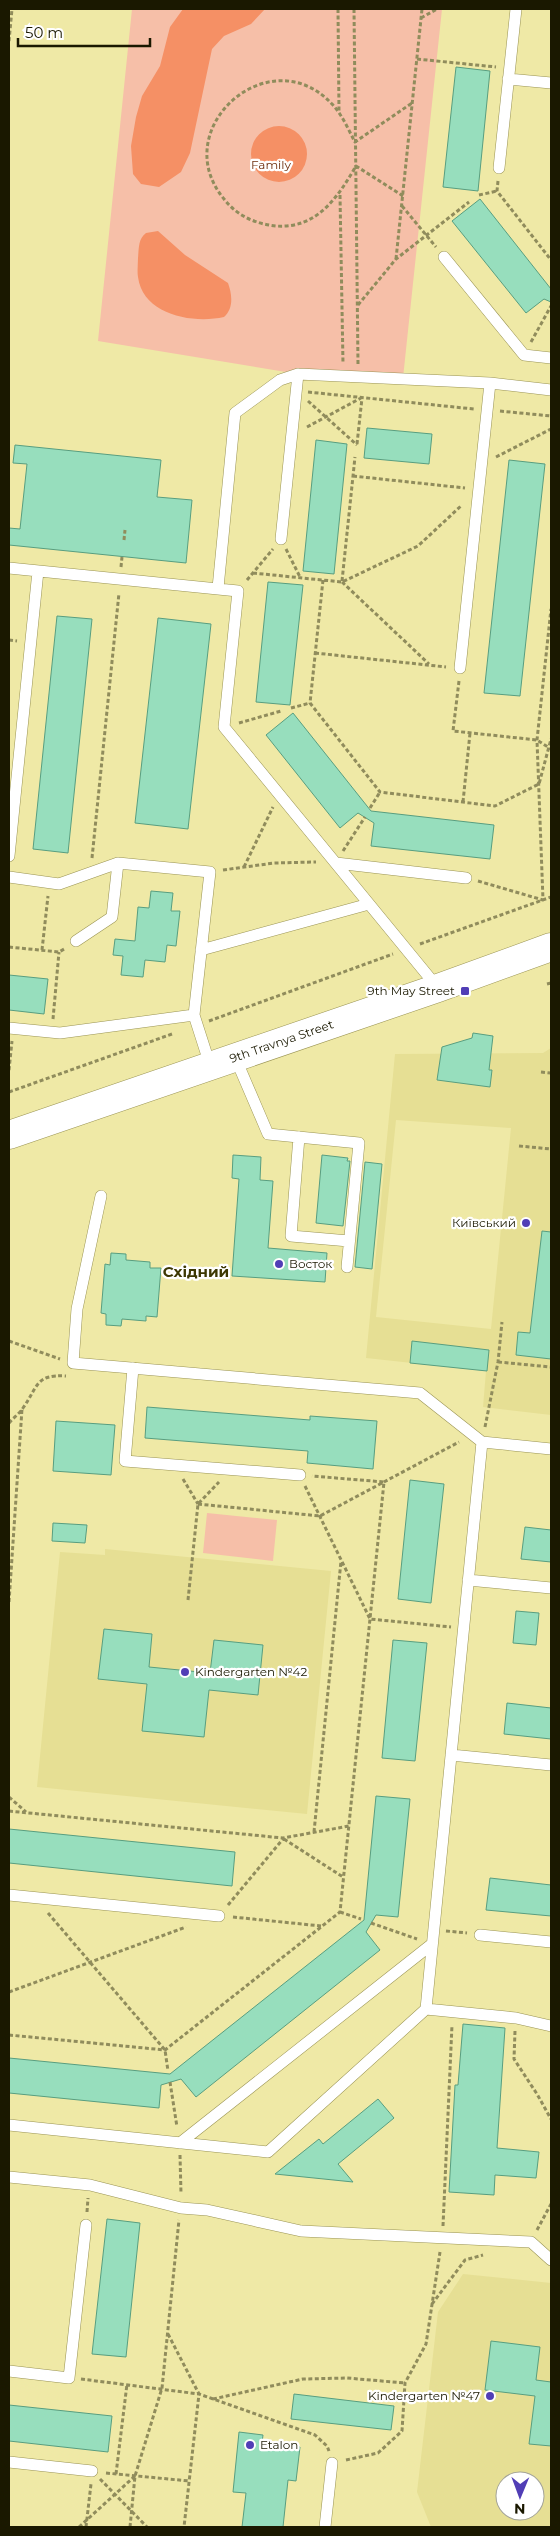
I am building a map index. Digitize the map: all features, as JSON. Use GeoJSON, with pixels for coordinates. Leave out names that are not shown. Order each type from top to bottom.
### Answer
{"type":"FeatureCollection","features":[{"type":"Feature","properties":{"kind":"street","name":"9th Travnya Street"},"geometry":{"type":"LineString","coordinates":[[9,1134],[438,988],[551,947]]}},
{"type":"Feature","properties":{"kind":"lane"},"geometry":{"type":"LineString","coordinates":[[499,168],[516,9]]}},
{"type":"Feature","properties":{"kind":"lane"},"geometry":{"type":"LineString","coordinates":[[509,74],[551,83]]}},
{"type":"Feature","properties":{"kind":"lane"},"geometry":{"type":"LineString","coordinates":[[444,257],[524,355],[551,358]]}},
{"type":"Feature","properties":{"kind":"lane"},"geometry":{"type":"LineString","coordinates":[[282,539],[298,374]]}},
{"type":"Feature","properties":{"kind":"lane"},"geometry":{"type":"LineString","coordinates":[[218,588],[235,413],[280,380],[298,374],[344,374],[490,383],[551,390]]}},
{"type":"Feature","properties":{"kind":"lane"},"geometry":{"type":"LineString","coordinates":[[460,668],[490,383]]}},
{"type":"Feature","properties":{"kind":"lane"},"geometry":{"type":"LineString","coordinates":[[9,568],[238,590],[224,727],[438,988]]}},
{"type":"Feature","properties":{"kind":"lane"},"geometry":{"type":"LineString","coordinates":[[9,856],[38,570]]}},
{"type":"Feature","properties":{"kind":"lane"},"geometry":{"type":"LineString","coordinates":[[76,941],[112,917],[118,863]]}},
{"type":"Feature","properties":{"kind":"lane"},"geometry":{"type":"LineString","coordinates":[[9,877],[59,884],[118,863],[210,872],[201,950],[196,1020],[268,1134],[359,1143],[347,1267]]}},
{"type":"Feature","properties":{"kind":"lane"},"geometry":{"type":"LineString","coordinates":[[336,863],[466,878]]}},
{"type":"Feature","properties":{"kind":"lane"},"geometry":{"type":"LineString","coordinates":[[201,950],[369,904]]}},
{"type":"Feature","properties":{"kind":"lane"},"geometry":{"type":"LineString","coordinates":[[11,1028],[52,1032],[196,1020]]}},
{"type":"Feature","properties":{"kind":"lane"},"geometry":{"type":"LineString","coordinates":[[299,1137],[291,1236],[349,1241]]}},
{"type":"Feature","properties":{"kind":"lane"},"geometry":{"type":"LineString","coordinates":[[102,1196],[77,1309],[73,1363],[420,1392],[482,1442],[551,1448]]}},
{"type":"Feature","properties":{"kind":"lane"},"geometry":{"type":"LineString","coordinates":[[133,1368],[125,1461],[300,1475]]}},
{"type":"Feature","properties":{"kind":"lane"},"geometry":{"type":"LineString","coordinates":[[9,2125],[268,2152],[426,2009],[482,1442]]}},
{"type":"Feature","properties":{"kind":"lane"},"geometry":{"type":"LineString","coordinates":[[468,1580],[551,1588]]}},
{"type":"Feature","properties":{"kind":"lane"},"geometry":{"type":"LineString","coordinates":[[451,1755],[551,1765]]}},
{"type":"Feature","properties":{"kind":"lane"},"geometry":{"type":"LineString","coordinates":[[9,1895],[219,1916]]}},
{"type":"Feature","properties":{"kind":"lane"},"geometry":{"type":"LineString","coordinates":[[480,1935],[551,1942]]}},
{"type":"Feature","properties":{"kind":"lane"},"geometry":{"type":"LineString","coordinates":[[180,2143],[432,1944]]}},
{"type":"Feature","properties":{"kind":"lane"},"geometry":{"type":"LineString","coordinates":[[426,2009],[516,2018],[551,2026]]}},
{"type":"Feature","properties":{"kind":"lane"},"geometry":{"type":"LineString","coordinates":[[9,2177],[90,2185],[181,2208],[207,2210],[301,2231],[531,2242],[551,2260]]}},
{"type":"Feature","properties":{"kind":"lane"},"geometry":{"type":"LineString","coordinates":[[9,2372],[69,2378],[86,2225]]}},
{"type":"Feature","properties":{"kind":"lane"},"geometry":{"type":"LineString","coordinates":[[9,2462],[92,2471]]}},
{"type":"Feature","properties":{"kind":"lane"},"geometry":{"type":"LineString","coordinates":[[324,2527],[332,2463]]}},
{"type":"Feature","properties":{"kind":"path"},"geometry":{"type":"LineString","coordinates":[[9,41],[12,9]]}},
{"type":"Feature","properties":{"kind":"path"},"geometry":{"type":"LineString","coordinates":[[338,9],[339,113]]}},
{"type":"Feature","properties":{"kind":"path"},"geometry":{"type":"LineString","coordinates":[[354,9],[359,375]]}},
{"type":"Feature","properties":{"kind":"path"},"geometry":{"type":"LineString","coordinates":[[396,259],[422,9]]}},
{"type":"Feature","properties":{"kind":"path"},"geometry":{"type":"LineString","coordinates":[[421,18],[437,9]]}},
{"type":"Feature","properties":{"kind":"path"},"geometry":{"type":"LineString","coordinates":[[417,59],[509,74]]}},
{"type":"Feature","properties":{"kind":"path"},"geometry":{"type":"LineString","coordinates":[[355,142],[339,113],[320,93],[300,85],[279,82],[251,87],[239,94],[219,114],[212,126],[207,154],[208,169],[220,194],[229,206],[252,221],[280,226],[308,220],[320,214],[340,194],[356,166]]}},
{"type":"Feature","properties":{"kind":"path"},"geometry":{"type":"LineString","coordinates":[[355,142],[412,103]]}},
{"type":"Feature","properties":{"kind":"path"},"geometry":{"type":"LineString","coordinates":[[356,166],[403,196]]}},
{"type":"Feature","properties":{"kind":"path"},"geometry":{"type":"LineString","coordinates":[[479,194],[497,191],[551,260]]}},
{"type":"Feature","properties":{"kind":"path"},"geometry":{"type":"LineString","coordinates":[[340,194],[344,374]]}},
{"type":"Feature","properties":{"kind":"path"},"geometry":{"type":"LineString","coordinates":[[357,305],[396,259],[469,202]]}},
{"type":"Feature","properties":{"kind":"path"},"geometry":{"type":"LineString","coordinates":[[402,205],[427,236]]}},
{"type":"Feature","properties":{"kind":"path"},"geometry":{"type":"LineString","coordinates":[[296,391],[357,445],[362,398]]}},
{"type":"Feature","properties":{"kind":"path"},"geometry":{"type":"LineString","coordinates":[[296,391],[551,416]]}},
{"type":"Feature","properties":{"kind":"path"},"geometry":{"type":"LineString","coordinates":[[292,435],[362,398]]}},
{"type":"Feature","properties":{"kind":"path"},"geometry":{"type":"LineString","coordinates":[[482,464],[551,429]]}},
{"type":"Feature","properties":{"kind":"path"},"geometry":{"type":"LineString","coordinates":[[342,582],[355,457]]}},
{"type":"Feature","properties":{"kind":"path"},"geometry":{"type":"LineString","coordinates":[[353,476],[479,489]]}},
{"type":"Feature","properties":{"kind":"path"},"geometry":{"type":"LineString","coordinates":[[252,573],[342,582],[418,546],[479,489]]}},
{"type":"Feature","properties":{"kind":"path"},"geometry":{"type":"LineString","coordinates":[[124,540],[125,530]]}},
{"type":"Feature","properties":{"kind":"path"},"geometry":{"type":"LineString","coordinates":[[238,590],[282,539],[300,578]]}},
{"type":"Feature","properties":{"kind":"path"},"geometry":{"type":"LineString","coordinates":[[90,873],[122,557]]}},
{"type":"Feature","properties":{"kind":"path"},"geometry":{"type":"LineString","coordinates":[[323,580],[310,703],[380,792],[495,806],[539,784],[551,739]]}},
{"type":"Feature","properties":{"kind":"path"},"geometry":{"type":"LineString","coordinates":[[342,582],[430,665]]}},
{"type":"Feature","properties":{"kind":"path"},"geometry":{"type":"LineString","coordinates":[[543,900],[537,740],[551,609]]}},
{"type":"Feature","properties":{"kind":"path"},"geometry":{"type":"LineString","coordinates":[[315,653],[460,668],[453,731],[537,740],[550,748]]}},
{"type":"Feature","properties":{"kind":"path"},"geometry":{"type":"LineString","coordinates":[[291,708],[310,703]]}},
{"type":"Feature","properties":{"kind":"path"},"geometry":{"type":"LineString","coordinates":[[224,727],[281,711]]}},
{"type":"Feature","properties":{"kind":"path"},"geometry":{"type":"LineString","coordinates":[[463,802],[470,733]]}},
{"type":"Feature","properties":{"kind":"path"},"geometry":{"type":"LineString","coordinates":[[370,808],[380,792]]}},
{"type":"Feature","properties":{"kind":"path"},"geometry":{"type":"LineString","coordinates":[[244,867],[280,794]]}},
{"type":"Feature","properties":{"kind":"path"},"geometry":{"type":"LineString","coordinates":[[210,872],[304,861],[336,863],[365,817]]}},
{"type":"Feature","properties":{"kind":"path"},"geometry":{"type":"LineString","coordinates":[[466,878],[543,900]]}},
{"type":"Feature","properties":{"kind":"path"},"geometry":{"type":"LineString","coordinates":[[42,950],[50,883]]}},
{"type":"Feature","properties":{"kind":"path"},"geometry":{"type":"LineString","coordinates":[[9,1092],[196,1020],[407,949],[551,897]]}},
{"type":"Feature","properties":{"kind":"path"},"geometry":{"type":"LineString","coordinates":[[9,947],[60,952],[52,1032]]}},
{"type":"Feature","properties":{"kind":"path"},"geometry":{"type":"LineString","coordinates":[[9,1070],[11,1028]]}},
{"type":"Feature","properties":{"kind":"path"},"geometry":{"type":"LineString","coordinates":[[541,1072],[551,1073]]}},
{"type":"Feature","properties":{"kind":"path"},"geometry":{"type":"LineString","coordinates":[[520,1146],[551,1149]]}},
{"type":"Feature","properties":{"kind":"path"},"geometry":{"type":"LineString","coordinates":[[482,1442],[498,1362],[502,1322]]}},
{"type":"Feature","properties":{"kind":"path"},"geometry":{"type":"LineString","coordinates":[[9,1341],[73,1363]]}},
{"type":"Feature","properties":{"kind":"path"},"geometry":{"type":"LineString","coordinates":[[498,1362],[551,1367]]}},
{"type":"Feature","properties":{"kind":"path"},"geometry":{"type":"LineString","coordinates":[[9,1423],[22,1409],[9,1602]]}},
{"type":"Feature","properties":{"kind":"path"},"geometry":{"type":"LineString","coordinates":[[198,1504],[320,1516],[464,1440]]}},
{"type":"Feature","properties":{"kind":"path"},"geometry":{"type":"LineString","coordinates":[[175,1465],[198,1504],[188,1600]]}},
{"type":"Feature","properties":{"kind":"path"},"geometry":{"type":"LineString","coordinates":[[198,1504],[231,1470]]}},
{"type":"Feature","properties":{"kind":"path"},"geometry":{"type":"LineString","coordinates":[[300,1475],[384,1482]]}},
{"type":"Feature","properties":{"kind":"path"},"geometry":{"type":"LineString","coordinates":[[300,1475],[370,1619]]}},
{"type":"Feature","properties":{"kind":"path"},"geometry":{"type":"LineString","coordinates":[[9,2035],[165,2050],[340,1912],[384,1482]]}},
{"type":"Feature","properties":{"kind":"path"},"geometry":{"type":"LineString","coordinates":[[314,1832],[341,1561]]}},
{"type":"Feature","properties":{"kind":"path"},"geometry":{"type":"LineString","coordinates":[[370,1619],[464,1628]]}},
{"type":"Feature","properties":{"kind":"path"},"geometry":{"type":"LineString","coordinates":[[9,1796],[27,1813]]}},
{"type":"Feature","properties":{"kind":"path"},"geometry":{"type":"LineString","coordinates":[[9,1811],[283,1838],[349,1826]]}},
{"type":"Feature","properties":{"kind":"path"},"geometry":{"type":"LineString","coordinates":[[283,1838],[343,1877]]}},
{"type":"Feature","properties":{"kind":"path"},"geometry":{"type":"LineString","coordinates":[[219,1916],[283,1838]]}},
{"type":"Feature","properties":{"kind":"path"},"geometry":{"type":"LineString","coordinates":[[35,1898],[165,2050],[168,2072]]}},
{"type":"Feature","properties":{"kind":"path"},"geometry":{"type":"LineString","coordinates":[[340,1912],[361,1919]]}},
{"type":"Feature","properties":{"kind":"path"},"geometry":{"type":"LineString","coordinates":[[9,1992],[219,1916],[322,1926]]}},
{"type":"Feature","properties":{"kind":"path"},"geometry":{"type":"LineString","coordinates":[[371,1923],[432,1944]]}},
{"type":"Feature","properties":{"kind":"path"},"geometry":{"type":"LineString","coordinates":[[434,1930],[480,1935]]}},
{"type":"Feature","properties":{"kind":"path"},"geometry":{"type":"LineString","coordinates":[[69,2378],[199,2394],[315,2435],[328,2446],[332,2463],[378,2454],[402,2431],[405,2383],[426,2344],[442,2239],[453,2012]]}},
{"type":"Feature","properties":{"kind":"path"},"geometry":{"type":"LineString","coordinates":[[516,2018],[514,2059],[551,2119]]}},
{"type":"Feature","properties":{"kind":"path"},"geometry":{"type":"LineString","coordinates":[[130,2527],[136,2476],[162,2388],[181,2208],[180,2143],[170,2082]]}},
{"type":"Feature","properties":{"kind":"path"},"geometry":{"type":"LineString","coordinates":[[86,2225],[90,2185]]}},
{"type":"Feature","properties":{"kind":"path"},"geometry":{"type":"LineString","coordinates":[[531,2242],[551,2204]]}},
{"type":"Feature","properties":{"kind":"path"},"geometry":{"type":"LineString","coordinates":[[431,2305],[465,2260]]}},
{"type":"Feature","properties":{"kind":"path"},"geometry":{"type":"LineString","coordinates":[[167,2333],[199,2394],[184,2527]]}},
{"type":"Feature","properties":{"kind":"path"},"geometry":{"type":"LineString","coordinates":[[213,2399],[303,2379],[347,2378],[405,2383]]}},
{"type":"Feature","properties":{"kind":"path"},"geometry":{"type":"LineString","coordinates":[[116,2474],[127,2384]]}},
{"type":"Feature","properties":{"kind":"path"},"geometry":{"type":"LineString","coordinates":[[92,2471],[190,2481]]}},
{"type":"Feature","properties":{"kind":"path"},"geometry":{"type":"LineString","coordinates":[[92,2471],[147,2527]]}},
{"type":"Feature","properties":{"kind":"path"},"geometry":{"type":"LineString","coordinates":[[86,2527],[92,2471]]}},
{"type":"Feature","properties":{"kind":"path"},"geometry":{"type":"LineString","coordinates":[[79,2527],[136,2476]]}},
{"type":"Feature","properties":{"kind":"shaded area","name":"Київський"},"geometry":{"type":"Polygon","coordinates":[[[551,1048],[551,1415],[483,1407],[486,1371],[366,1358],[395,1054],[543,1053],[551,1048]],[[396,1120],[376,1317],[491,1329],[511,1128],[396,1120]]]}},
{"type":"Feature","properties":{"kind":"shaded area","name":"Kindergarten №42"},"geometry":{"type":"Polygon","coordinates":[[[105,1549],[331,1571],[307,1814],[37,1787],[60,1552],[105,1555],[105,1549]]]}},
{"type":"Feature","properties":{"kind":"shaded area","name":"Kindergarten №47"},"geometry":{"type":"Polygon","coordinates":[[[463,2274],[551,2283],[551,2527],[431,2527],[417,2492],[438,2312],[463,2274]]]}},
{"type":"Feature","properties":{"kind":"green space","name":"Family"},"geometry":{"type":"Polygon","coordinates":[[[132,9],[442,9],[403,378],[298,374],[98,341],[132,9]]]}},
{"type":"Feature","properties":{"kind":"green space"},"geometry":{"type":"Polygon","coordinates":[[[183,9],[265,9],[251,24],[224,36],[212,49],[190,153],[181,172],[159,187],[141,184],[133,174],[131,146],[136,117],[142,96],[160,66],[170,27],[183,9]]]}},
{"type":"Feature","properties":{"kind":"green space"},"geometry":{"type":"Polygon","coordinates":[[[274,126],[284,126],[299,134],[305,143],[307,154],[305,165],[299,174],[284,182],[274,182],[263,177],[256,170],[251,159],[251,149],[256,138],[263,131],[274,126]]]}},
{"type":"Feature","properties":{"kind":"green space"},"geometry":{"type":"Polygon","coordinates":[[[158,231],[185,255],[228,283],[231,305],[224,317],[198,319],[184,317],[171,314],[149,300],[142,290],[138,277],[139,247],[140,241],[146,233],[158,231]]]}},
{"type":"Feature","properties":{"kind":"green space"},"geometry":{"type":"Polygon","coordinates":[[[207,1513],[277,1520],[273,1561],[203,1553],[207,1513]]]}},
{"type":"Feature","properties":{"kind":"building"},"geometry":{"type":"Polygon","coordinates":[[[456,67],[490,71],[478,191],[443,187],[456,67]]]}},
{"type":"Feature","properties":{"kind":"building"},"geometry":{"type":"Polygon","coordinates":[[[480,199],[551,289],[551,302],[544,299],[526,313],[452,221],[480,199]]]}},
{"type":"Feature","properties":{"kind":"building"},"geometry":{"type":"Polygon","coordinates":[[[367,428],[432,434],[429,464],[364,458],[367,428]]]}},
{"type":"Feature","properties":{"kind":"building"},"geometry":{"type":"Polygon","coordinates":[[[316,440],[347,444],[334,574],[303,571],[316,440]]]}},
{"type":"Feature","properties":{"kind":"building"},"geometry":{"type":"Polygon","coordinates":[[[15,445],[161,460],[157,497],[192,500],[186,563],[9,545],[9,528],[20,529],[27,464],[13,463],[15,445]]]}},
{"type":"Feature","properties":{"kind":"building"},"geometry":{"type":"Polygon","coordinates":[[[509,460],[545,464],[520,696],[484,693],[509,460]]]}},
{"type":"Feature","properties":{"kind":"building"},"geometry":{"type":"Polygon","coordinates":[[[268,582],[303,585],[290,705],[256,702],[268,582]]]}},
{"type":"Feature","properties":{"kind":"building"},"geometry":{"type":"Polygon","coordinates":[[[57,616],[92,619],[68,853],[33,849],[57,616]]]}},
{"type":"Feature","properties":{"kind":"building"},"geometry":{"type":"Polygon","coordinates":[[[158,618],[211,624],[188,829],[135,823],[158,618]]]}},
{"type":"Feature","properties":{"kind":"building"},"geometry":{"type":"Polygon","coordinates":[[[293,713],[371,811],[494,825],[490,859],[371,846],[374,823],[358,813],[340,828],[266,735],[293,713]]]}},
{"type":"Feature","properties":{"kind":"building"},"geometry":{"type":"Polygon","coordinates":[[[151,891],[173,893],[171,911],[180,911],[176,946],[167,945],[165,962],[145,960],[143,977],[121,975],[123,956],[113,955],[115,939],[135,941],[138,907],[149,908],[151,891]]]}},
{"type":"Feature","properties":{"kind":"building"},"geometry":{"type":"Polygon","coordinates":[[[9,975],[48,979],[44,1014],[9,1010],[9,975]]]}},
{"type":"Feature","properties":{"kind":"building"},"geometry":{"type":"Polygon","coordinates":[[[473,1033],[493,1036],[489,1070],[492,1070],[490,1087],[437,1080],[442,1047],[472,1038],[473,1033]]]}},
{"type":"Feature","properties":{"kind":"building"},"geometry":{"type":"Polygon","coordinates":[[[233,1155],[261,1157],[260,1180],[273,1181],[268,1248],[327,1253],[325,1282],[232,1276],[239,1179],[232,1178],[233,1155]]]}},
{"type":"Feature","properties":{"kind":"building"},"geometry":{"type":"Polygon","coordinates":[[[322,1155],[348,1158],[347,1161],[350,1161],[343,1226],[316,1223],[322,1155]]]}},
{"type":"Feature","properties":{"kind":"building"},"geometry":{"type":"Polygon","coordinates":[[[365,1162],[382,1164],[372,1269],[355,1267],[365,1162]]]}},
{"type":"Feature","properties":{"kind":"building"},"geometry":{"type":"Polygon","coordinates":[[[542,1231],[551,1232],[551,1359],[516,1355],[518,1332],[530,1333],[542,1231]]]}},
{"type":"Feature","properties":{"kind":"building"},"geometry":{"type":"Polygon","coordinates":[[[111,1253],[126,1254],[126,1260],[150,1262],[150,1268],[161,1268],[157,1317],[146,1316],[146,1321],[122,1319],[121,1326],[106,1325],[106,1314],[101,1313],[105,1264],[110,1265],[111,1253]]]}},
{"type":"Feature","properties":{"kind":"building"},"geometry":{"type":"Polygon","coordinates":[[[412,1341],[489,1350],[487,1371],[410,1363],[412,1341]]]}},
{"type":"Feature","properties":{"kind":"building"},"geometry":{"type":"Polygon","coordinates":[[[147,1407],[310,1420],[310,1416],[377,1421],[373,1469],[307,1463],[308,1451],[145,1438],[147,1407]]]}},
{"type":"Feature","properties":{"kind":"building"},"geometry":{"type":"Polygon","coordinates":[[[56,1421],[115,1425],[111,1475],[53,1471],[56,1421]]]}},
{"type":"Feature","properties":{"kind":"building"},"geometry":{"type":"Polygon","coordinates":[[[410,1480],[444,1484],[431,1603],[398,1599],[410,1480]]]}},
{"type":"Feature","properties":{"kind":"building"},"geometry":{"type":"Polygon","coordinates":[[[53,1523],[87,1525],[85,1543],[52,1541],[53,1523]]]}},
{"type":"Feature","properties":{"kind":"building"},"geometry":{"type":"Polygon","coordinates":[[[525,1527],[551,1530],[551,1562],[521,1559],[525,1527]]]}},
{"type":"Feature","properties":{"kind":"building"},"geometry":{"type":"Polygon","coordinates":[[[516,1611],[539,1613],[536,1645],[513,1643],[516,1611]]]}},
{"type":"Feature","properties":{"kind":"building"},"geometry":{"type":"Polygon","coordinates":[[[104,1629],[152,1634],[149,1667],[210,1673],[214,1640],[263,1645],[258,1695],[209,1690],[204,1737],[142,1731],[147,1684],[98,1679],[104,1629]]]}},
{"type":"Feature","properties":{"kind":"building"},"geometry":{"type":"Polygon","coordinates":[[[393,1640],[427,1643],[415,1761],[382,1758],[393,1640]]]}},
{"type":"Feature","properties":{"kind":"building"},"geometry":{"type":"Polygon","coordinates":[[[507,1703],[551,1708],[551,1739],[504,1734],[507,1703]]]}},
{"type":"Feature","properties":{"kind":"building"},"geometry":{"type":"Polygon","coordinates":[[[376,1796],[410,1799],[398,1917],[376,1915],[366,1932],[380,1950],[196,2097],[181,2079],[161,2085],[159,2108],[9,2093],[9,2058],[170,2074],[364,1920],[376,1796]]]}},
{"type":"Feature","properties":{"kind":"building"},"geometry":{"type":"Polygon","coordinates":[[[9,1829],[235,1852],[232,1886],[9,1863],[9,1829]]]}},
{"type":"Feature","properties":{"kind":"building"},"geometry":{"type":"Polygon","coordinates":[[[490,1878],[551,1885],[551,1916],[486,1910],[490,1878]]]}},
{"type":"Feature","properties":{"kind":"building"},"geometry":{"type":"Polygon","coordinates":[[[463,2024],[505,2028],[497,2148],[539,2152],[536,2178],[495,2175],[494,2195],[449,2192],[455,2085],[458,2085],[463,2024]]]}},
{"type":"Feature","properties":{"kind":"building"},"geometry":{"type":"Polygon","coordinates":[[[378,2099],[394,2118],[338,2164],[353,2182],[275,2174],[319,2139],[323,2144],[378,2099]]]}},
{"type":"Feature","properties":{"kind":"building"},"geometry":{"type":"Polygon","coordinates":[[[107,2219],[140,2223],[126,2357],[92,2354],[107,2219]]]}},
{"type":"Feature","properties":{"kind":"building"},"geometry":{"type":"Polygon","coordinates":[[[491,2341],[540,2347],[536,2380],[551,2382],[551,2446],[529,2444],[535,2396],[485,2390],[491,2341]]]}},
{"type":"Feature","properties":{"kind":"building"},"geometry":{"type":"Polygon","coordinates":[[[294,2394],[394,2406],[391,2430],[291,2419],[294,2394]]]}},
{"type":"Feature","properties":{"kind":"building"},"geometry":{"type":"Polygon","coordinates":[[[9,2405],[112,2416],[108,2452],[9,2441],[9,2405]]]}},
{"type":"Feature","properties":{"kind":"building"},"geometry":{"type":"Polygon","coordinates":[[[239,2432],[263,2435],[262,2443],[300,2447],[296,2481],[288,2480],[283,2527],[242,2527],[246,2493],[233,2492],[239,2432]]]}},
{"type":"Feature","properties":{"kind":"place","name":"9th May Street"},"geometry":{"type":"Point","coordinates":[465,991]}},
{"type":"Feature","properties":{"kind":"place","name":"Київський"},"geometry":{"type":"Point","coordinates":[526,1223]}},
{"type":"Feature","properties":{"kind":"place","name":"Восток"},"geometry":{"type":"Point","coordinates":[279,1264]}},
{"type":"Feature","properties":{"kind":"place","name":"Kindergarten №42"},"geometry":{"type":"Point","coordinates":[185,1672]}},
{"type":"Feature","properties":{"kind":"place","name":"Kindergarten №47"},"geometry":{"type":"Point","coordinates":[490,2396]}},
{"type":"Feature","properties":{"kind":"place","name":"Etalon"},"geometry":{"type":"Point","coordinates":[250,2445]}},
{"type":"Feature","properties":{"kind":"district","name":"Східний"},"geometry":{"type":"Point","coordinates":[196,1272]}}]}
